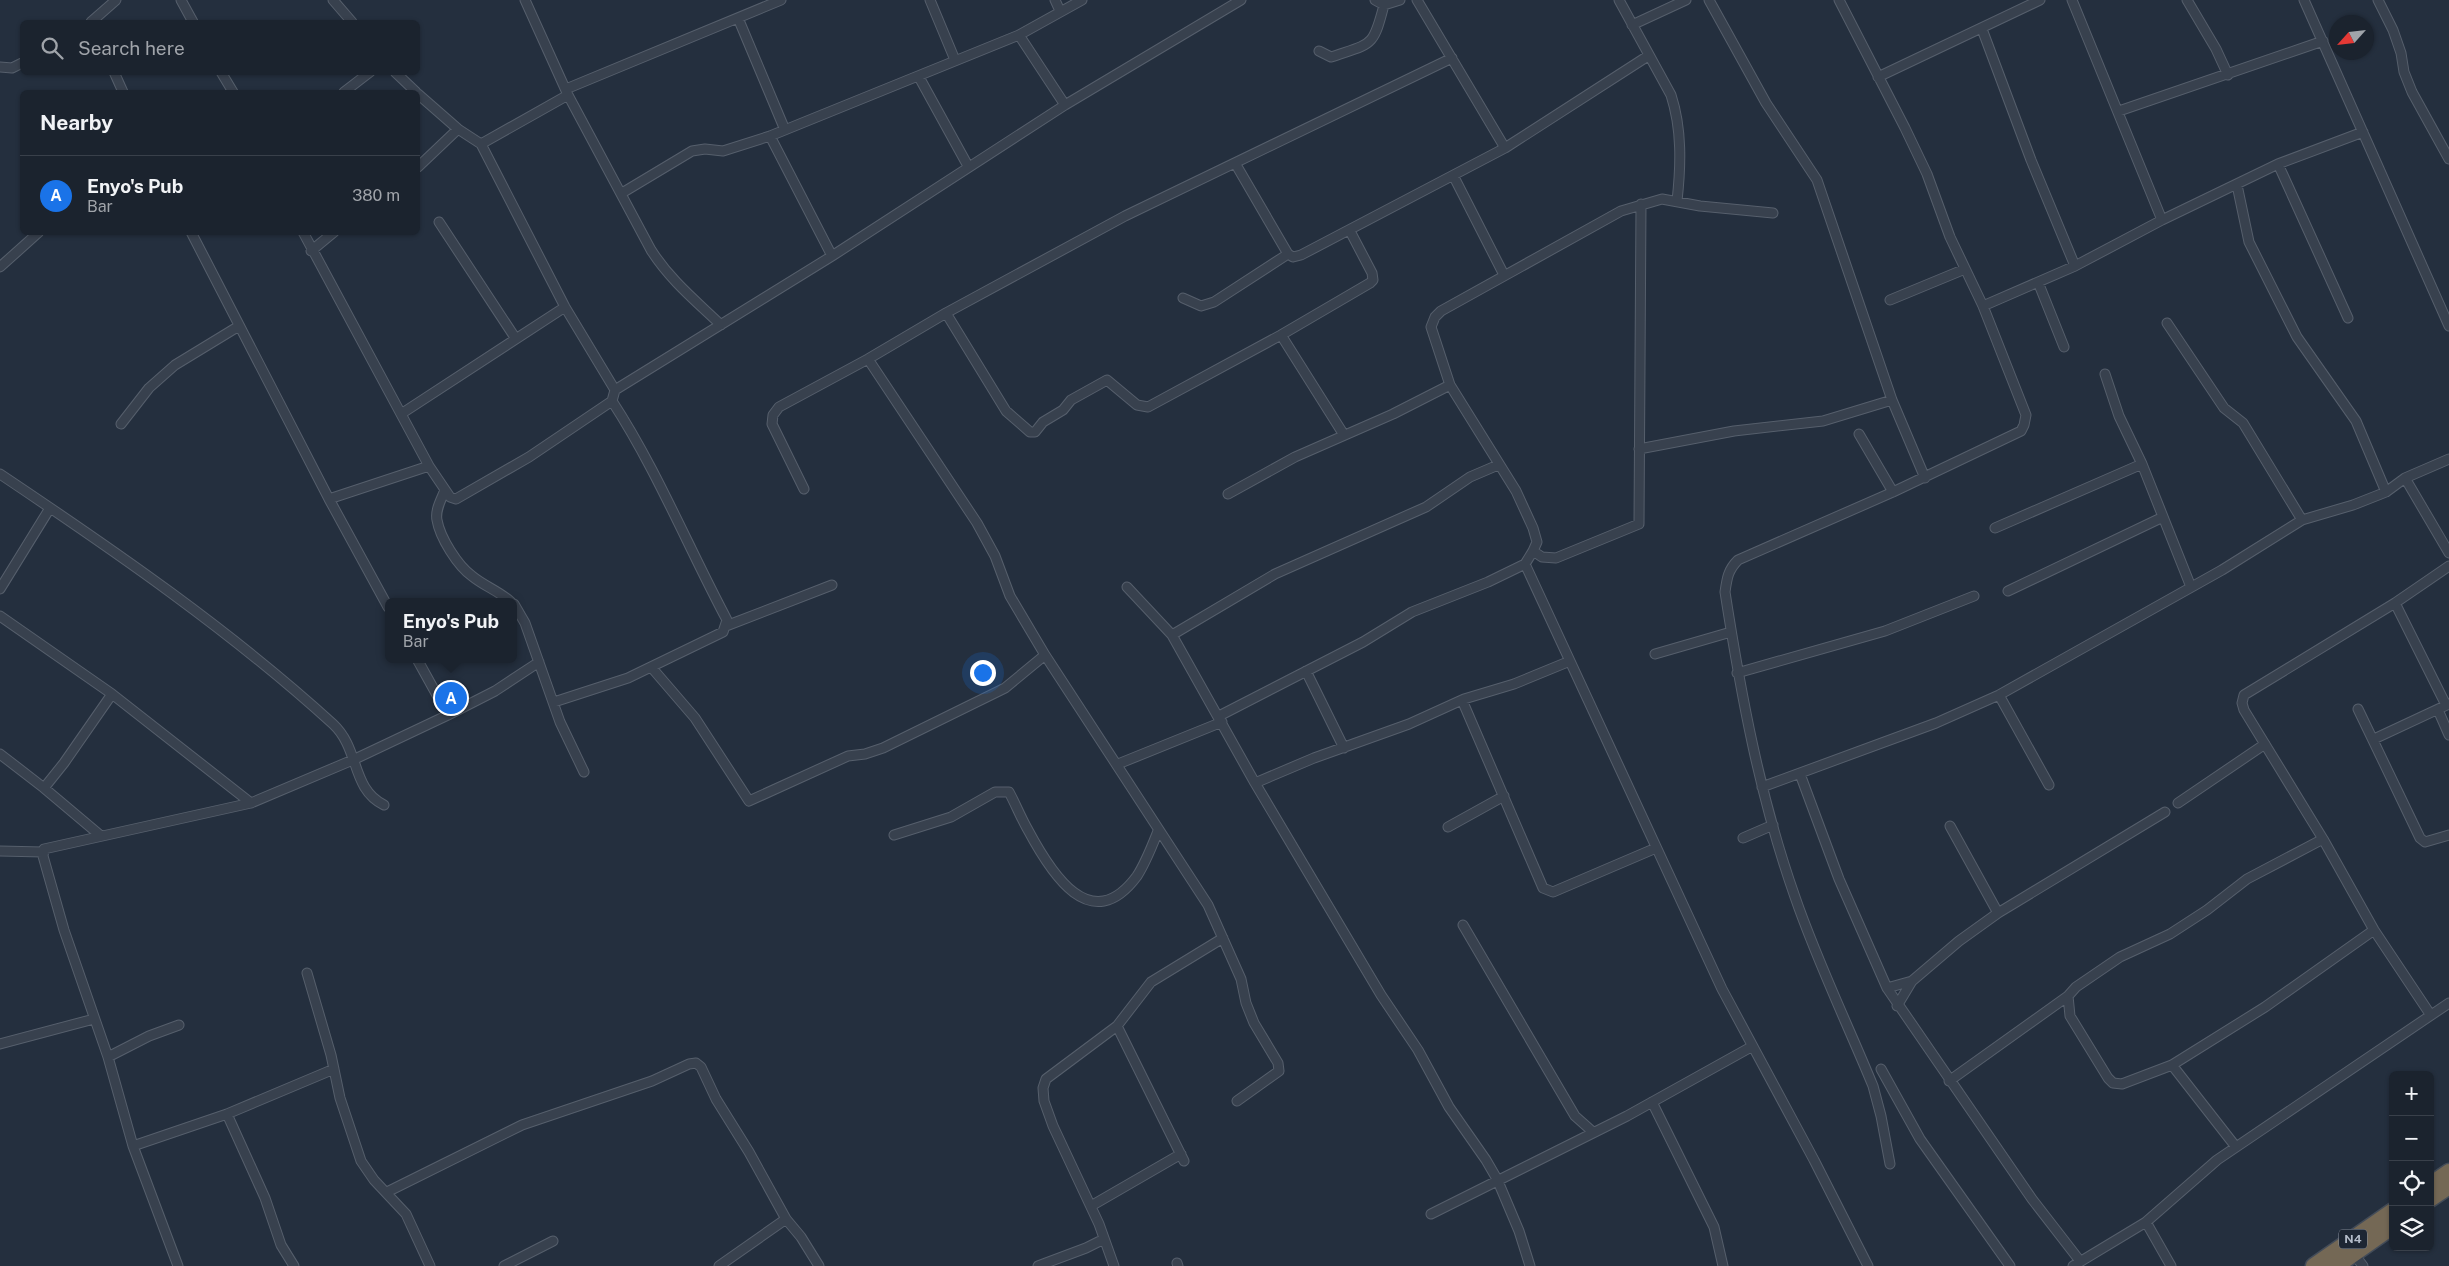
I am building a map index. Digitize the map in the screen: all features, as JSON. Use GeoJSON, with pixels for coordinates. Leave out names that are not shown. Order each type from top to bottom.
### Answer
{"type":"FeatureCollection","features":[{"type":"Feature","properties":{"kind":"highway"},"geometry":{"type":"LineString","coordinates":[[2434,1182],[2449,1172]]}},
{"type":"Feature","properties":{"kind":"highway"},"geometry":{"type":"LineString","coordinates":[[2434,1196],[2449,1186]]}},
{"type":"Feature","properties":{"kind":"highway","name":"N4"},"geometry":{"type":"LineString","coordinates":[[2314,1266],[2389,1214]]}},
{"type":"Feature","properties":{"kind":"highway","name":"N4"},"geometry":{"type":"LineString","coordinates":[[2336,1266],[2358,1260],[2389,1230]]}},
{"type":"Feature","properties":{"kind":"street"},"geometry":{"type":"LineString","coordinates":[[93,20],[116,0]]}},
{"type":"Feature","properties":{"kind":"street"},"geometry":{"type":"LineString","coordinates":[[181,0],[192,20]]}},
{"type":"Feature","properties":{"kind":"street"},"geometry":{"type":"LineString","coordinates":[[333,0],[350,20]]}},
{"type":"Feature","properties":{"kind":"street"},"geometry":{"type":"LineString","coordinates":[[524,0],[567,92],[663,269],[721,325]]}},
{"type":"Feature","properties":{"kind":"street"},"geometry":{"type":"LineString","coordinates":[[481,144],[567,92],[781,0]]}},
{"type":"Feature","properties":{"kind":"street"},"geometry":{"type":"LineString","coordinates":[[930,0],[955,60]]}},
{"type":"Feature","properties":{"kind":"street"},"geometry":{"type":"LineString","coordinates":[[1055,0],[1060,11]]}},
{"type":"Feature","properties":{"kind":"street"},"geometry":{"type":"LineString","coordinates":[[622,193],[670,163],[699,149],[723,151],[770,136],[1019,35],[1082,0]]}},
{"type":"Feature","properties":{"kind":"street"},"geometry":{"type":"LineString","coordinates":[[304,235],[311,251],[429,466],[450,497],[461,497],[529,457],[612,401],[615,390],[832,256],[968,166],[1065,105],[1241,0]]}},
{"type":"Feature","properties":{"kind":"street"},"geometry":{"type":"LineString","coordinates":[[1375,0],[1384,5],[1400,0]]}},
{"type":"Feature","properties":{"kind":"street"},"geometry":{"type":"LineString","coordinates":[[1417,0],[1505,148]]}},
{"type":"Feature","properties":{"kind":"street"},"geometry":{"type":"LineString","coordinates":[[1620,0],[1648,56],[1671,94],[1676,110],[1680,145],[1677,201]]}},
{"type":"Feature","properties":{"kind":"street"},"geometry":{"type":"LineString","coordinates":[[1632,25],[1686,0]]}},
{"type":"Feature","properties":{"kind":"street"},"geometry":{"type":"LineString","coordinates":[[1709,0],[1766,103],[1817,180],[1892,400],[1925,478]]}},
{"type":"Feature","properties":{"kind":"street"},"geometry":{"type":"LineString","coordinates":[[1839,0],[1923,166],[1965,269],[1983,306],[2026,415],[2020,431],[1925,478],[1738,560],[1729,569],[1725,592],[1737,673],[1762,786],[1795,898],[1873,1086],[1890,1164]]}},
{"type":"Feature","properties":{"kind":"street"},"geometry":{"type":"LineString","coordinates":[[1878,77],[2040,0]]}},
{"type":"Feature","properties":{"kind":"street"},"geometry":{"type":"LineString","coordinates":[[2072,0],[2162,220]]}},
{"type":"Feature","properties":{"kind":"street"},"geometry":{"type":"LineString","coordinates":[[2188,0],[2216,49],[2228,75]]}},
{"type":"Feature","properties":{"kind":"street"},"geometry":{"type":"LineString","coordinates":[[2304,0],[2449,326]]}},
{"type":"Feature","properties":{"kind":"street"},"geometry":{"type":"LineString","coordinates":[[2378,0],[2393,30],[2401,53],[2404,72],[2412,92],[2449,159]]}},
{"type":"Feature","properties":{"kind":"street"},"geometry":{"type":"LineString","coordinates":[[1319,51],[1331,57],[1371,42],[1376,36],[1384,5]]}},
{"type":"Feature","properties":{"kind":"street"},"geometry":{"type":"LineString","coordinates":[[738,18],[785,130]]}},
{"type":"Feature","properties":{"kind":"street"},"geometry":{"type":"LineString","coordinates":[[1982,29],[2032,160],[2076,266]]}},
{"type":"Feature","properties":{"kind":"street"},"geometry":{"type":"LineString","coordinates":[[1019,35],[1065,105]]}},
{"type":"Feature","properties":{"kind":"street"},"geometry":{"type":"LineString","coordinates":[[2119,111],[2323,41]]}},
{"type":"Feature","properties":{"kind":"street"},"geometry":{"type":"LineString","coordinates":[[1235,163],[1288,254],[1294,257],[1350,231],[1454,177],[1505,148],[1648,56]]}},
{"type":"Feature","properties":{"kind":"street"},"geometry":{"type":"LineString","coordinates":[[804,489],[772,424],[773,415],[779,407],[868,359],[946,313],[1125,216],[1452,58]]}},
{"type":"Feature","properties":{"kind":"street"},"geometry":{"type":"LineString","coordinates":[[1,68],[12,68],[20,64]]}},
{"type":"Feature","properties":{"kind":"street"},"geometry":{"type":"LineString","coordinates":[[115,75],[122,90]]}},
{"type":"Feature","properties":{"kind":"street"},"geometry":{"type":"LineString","coordinates":[[223,75],[232,90]]}},
{"type":"Feature","properties":{"kind":"street"},"geometry":{"type":"LineString","coordinates":[[347,90],[366,75]]}},
{"type":"Feature","properties":{"kind":"street"},"geometry":{"type":"LineString","coordinates":[[398,75],[414,90]]}},
{"type":"Feature","properties":{"kind":"street"},"geometry":{"type":"LineString","coordinates":[[919,77],[968,166]]}},
{"type":"Feature","properties":{"kind":"street"},"geometry":{"type":"LineString","coordinates":[[420,96],[458,130],[481,144],[565,307],[615,390]]}},
{"type":"Feature","properties":{"kind":"street"},"geometry":{"type":"LineString","coordinates":[[420,165],[458,130]]}},
{"type":"Feature","properties":{"kind":"street"},"geometry":{"type":"LineString","coordinates":[[1983,306],[2076,266],[2162,220],[2278,164],[2363,132]]}},
{"type":"Feature","properties":{"kind":"street"},"geometry":{"type":"LineString","coordinates":[[770,136],[832,256]]}},
{"type":"Feature","properties":{"kind":"street"},"geometry":{"type":"LineString","coordinates":[[2278,164],[2348,318]]}},
{"type":"Feature","properties":{"kind":"street"},"geometry":{"type":"LineString","coordinates":[[1454,177],[1504,275]]}},
{"type":"Feature","properties":{"kind":"street"},"geometry":{"type":"LineString","coordinates":[[2237,185],[2248,242],[2297,337],[2356,421],[2386,492]]}},
{"type":"Feature","properties":{"kind":"street"},"geometry":{"type":"LineString","coordinates":[[1118,764],[1221,719],[1306,670],[1362,642],[1412,612],[1488,582],[1524,564],[1533,551],[1536,542],[1533,528],[1516,491],[1498,465],[1450,385],[1434,342],[1431,327],[1435,317],[1504,275],[1621,212],[1641,204],[1662,199],[1700,206],[1773,213]]}},
{"type":"Feature","properties":{"kind":"street"},"geometry":{"type":"LineString","coordinates":[[1533,551],[1542,557],[1556,558],[1639,524],[1641,204]]}},
{"type":"Feature","properties":{"kind":"street"},"geometry":{"type":"LineString","coordinates":[[439,222],[516,339]]}},
{"type":"Feature","properties":{"kind":"street"},"geometry":{"type":"LineString","coordinates":[[946,313],[1006,411],[1030,432],[1035,432],[1043,422],[1063,410],[1071,400],[1107,380],[1137,405],[1148,407],[1281,335],[1373,280],[1372,273],[1350,231]]}},
{"type":"Feature","properties":{"kind":"street"},"geometry":{"type":"LineString","coordinates":[[0,267],[36,235]]}},
{"type":"Feature","properties":{"kind":"street"},"geometry":{"type":"LineString","coordinates":[[193,235],[329,499],[385,602]]}},
{"type":"Feature","properties":{"kind":"street"},"geometry":{"type":"LineString","coordinates":[[311,251],[330,235]]}},
{"type":"Feature","properties":{"kind":"street"},"geometry":{"type":"LineString","coordinates":[[1183,298],[1201,306],[1214,302],[1288,254]]}},
{"type":"Feature","properties":{"kind":"street"},"geometry":{"type":"LineString","coordinates":[[1890,300],[1965,269]]}},
{"type":"Feature","properties":{"kind":"street"},"geometry":{"type":"LineString","coordinates":[[2038,282],[2064,347]]}},
{"type":"Feature","properties":{"kind":"street"},"geometry":{"type":"LineString","coordinates":[[401,414],[565,307]]}},
{"type":"Feature","properties":{"kind":"street"},"geometry":{"type":"LineString","coordinates":[[2167,323],[2224,408],[2243,423],[2302,520]]}},
{"type":"Feature","properties":{"kind":"street"},"geometry":{"type":"LineString","coordinates":[[121,424],[149,388],[175,365],[239,326]]}},
{"type":"Feature","properties":{"kind":"street"},"geometry":{"type":"LineString","coordinates":[[1281,335],[1344,435]]}},
{"type":"Feature","properties":{"kind":"street"},"geometry":{"type":"LineString","coordinates":[[868,359],[977,523],[995,556],[1010,596],[1045,655],[1118,764],[1158,831],[1208,905],[1241,979],[1246,1003],[1254,1023],[1278,1063],[1279,1072],[1237,1101]]}},
{"type":"Feature","properties":{"kind":"street"},"geometry":{"type":"LineString","coordinates":[[2105,374],[2119,416],[2142,464],[2191,587]]}},
{"type":"Feature","properties":{"kind":"street"},"geometry":{"type":"LineString","coordinates":[[1228,494],[1295,456],[1393,414],[1450,385]]}},
{"type":"Feature","properties":{"kind":"street"},"geometry":{"type":"LineString","coordinates":[[1639,449],[1734,431],[1822,420],[1892,400]]}},
{"type":"Feature","properties":{"kind":"street"},"geometry":{"type":"LineString","coordinates":[[554,702],[652,668],[723,632],[726,626],[727,620],[693,556],[656,477],[612,401]]}},
{"type":"Feature","properties":{"kind":"street"},"geometry":{"type":"LineString","coordinates":[[1859,434],[1893,492]]}},
{"type":"Feature","properties":{"kind":"street"},"geometry":{"type":"LineString","coordinates":[[1762,786],[1936,724],[1999,695],[2191,587],[2302,520],[2353,505],[2386,492],[2405,478],[2449,459]]}},
{"type":"Feature","properties":{"kind":"street"},"geometry":{"type":"LineString","coordinates":[[1995,528],[2142,464]]}},
{"type":"Feature","properties":{"kind":"street"},"geometry":{"type":"LineString","coordinates":[[1172,635],[1275,574],[1426,507],[1470,477],[1498,465]]}},
{"type":"Feature","properties":{"kind":"street"},"geometry":{"type":"LineString","coordinates":[[329,499],[429,466]]}},
{"type":"Feature","properties":{"kind":"street"},"geometry":{"type":"LineString","coordinates":[[0,474],[197,613],[274,672],[335,726],[355,759],[358,774],[366,791],[376,801],[384,805]]}},
{"type":"Feature","properties":{"kind":"street"},"geometry":{"type":"LineString","coordinates":[[2405,478],[2449,553]]}},
{"type":"Feature","properties":{"kind":"street"},"geometry":{"type":"LineString","coordinates":[[445,490],[438,507],[437,520],[454,557],[462,568],[473,577],[495,588],[506,598]]}},
{"type":"Feature","properties":{"kind":"street"},"geometry":{"type":"LineString","coordinates":[[0,589],[50,508]]}},
{"type":"Feature","properties":{"kind":"street"},"geometry":{"type":"LineString","coordinates":[[2008,591],[2163,517]]}},
{"type":"Feature","properties":{"kind":"street"},"geometry":{"type":"LineString","coordinates":[[1524,564],[1751,1047],[1814,1160],[1868,1266]]}},
{"type":"Feature","properties":{"kind":"street"},"geometry":{"type":"LineString","coordinates":[[2430,1014],[2374,930],[2323,839],[2244,710],[2244,695],[2395,603],[2449,566]]}},
{"type":"Feature","properties":{"kind":"street"},"geometry":{"type":"LineString","coordinates":[[726,626],[832,584]]}},
{"type":"Feature","properties":{"kind":"street"},"geometry":{"type":"LineString","coordinates":[[1127,587],[1172,635],[1256,784],[1381,995],[1418,1050],[1449,1106],[1498,1179],[1530,1266]]}},
{"type":"Feature","properties":{"kind":"street"},"geometry":{"type":"LineString","coordinates":[[1737,673],[1885,630],[1974,596]]}},
{"type":"Feature","properties":{"kind":"street"},"geometry":{"type":"LineString","coordinates":[[2395,603],[2444,706],[2449,735]]}},
{"type":"Feature","properties":{"kind":"street"},"geometry":{"type":"LineString","coordinates":[[517,611],[525,623],[560,722],[584,772]]}},
{"type":"Feature","properties":{"kind":"street"},"geometry":{"type":"LineString","coordinates":[[0,616],[112,694],[250,802]]}},
{"type":"Feature","properties":{"kind":"street"},"geometry":{"type":"LineString","coordinates":[[1655,654],[1731,632]]}},
{"type":"Feature","properties":{"kind":"street"},"geometry":{"type":"LineString","coordinates":[[652,668],[695,718],[749,801],[848,756],[865,754],[882,748],[956,713],[1005,688],[1045,655]]}},
{"type":"Feature","properties":{"kind":"street"},"geometry":{"type":"LineString","coordinates":[[1256,784],[1314,758],[1409,724],[1462,700],[1514,684],[1570,661]]}},
{"type":"Feature","properties":{"kind":"street"},"geometry":{"type":"LineString","coordinates":[[0,851],[43,852],[46,848],[250,802],[355,759],[448,715],[495,691],[539,662]]}},
{"type":"Feature","properties":{"kind":"street"},"geometry":{"type":"LineString","coordinates":[[419,663],[448,715]]}},
{"type":"Feature","properties":{"kind":"street"},"geometry":{"type":"LineString","coordinates":[[1306,670],[1344,748]]}},
{"type":"Feature","properties":{"kind":"street"},"geometry":{"type":"LineString","coordinates":[[44,788],[64,763],[112,694]]}},
{"type":"Feature","properties":{"kind":"street"},"geometry":{"type":"LineString","coordinates":[[1999,695],[2049,785]]}},
{"type":"Feature","properties":{"kind":"street"},"geometry":{"type":"LineString","coordinates":[[1462,700],[1544,888],[1553,892],[1656,848]]}},
{"type":"Feature","properties":{"kind":"street"},"geometry":{"type":"LineString","coordinates":[[2374,739],[2444,706]]}},
{"type":"Feature","properties":{"kind":"street"},"geometry":{"type":"LineString","coordinates":[[2358,709],[2420,838],[2424,842],[2430,842],[2449,835]]}},
{"type":"Feature","properties":{"kind":"street"},"geometry":{"type":"LineString","coordinates":[[2178,803],[2265,744]]}},
{"type":"Feature","properties":{"kind":"street"},"geometry":{"type":"LineString","coordinates":[[0,754],[101,836]]}},
{"type":"Feature","properties":{"kind":"street"},"geometry":{"type":"LineString","coordinates":[[1800,774],[1840,879],[1886,988],[1948,1081],[2032,1198],[2076,1264],[2146,1222],[2217,1160],[2449,1002]]}},
{"type":"Feature","properties":{"kind":"street"},"geometry":{"type":"LineString","coordinates":[[894,835],[951,817],[996,792],[1009,792],[1027,829],[1050,868],[1064,885],[1078,897],[1095,902],[1108,901],[1121,892],[1136,876],[1158,831]]}},
{"type":"Feature","properties":{"kind":"street"},"geometry":{"type":"LineString","coordinates":[[1448,827],[1504,796]]}},
{"type":"Feature","properties":{"kind":"street"},"geometry":{"type":"LineString","coordinates":[[1897,1006],[1912,980],[1959,941],[1998,914],[2165,812]]}},
{"type":"Feature","properties":{"kind":"street"},"geometry":{"type":"LineString","coordinates":[[1743,838],[1773,826]]}},
{"type":"Feature","properties":{"kind":"street"},"geometry":{"type":"LineString","coordinates":[[1950,826],[1998,914]]}},
{"type":"Feature","properties":{"kind":"street"},"geometry":{"type":"LineString","coordinates":[[1948,1081],[2120,957],[2170,934],[2207,910],[2247,879],[2323,839]]}},
{"type":"Feature","properties":{"kind":"street"},"geometry":{"type":"LineString","coordinates":[[43,852],[64,930],[108,1057],[133,1146],[178,1266]]}},
{"type":"Feature","properties":{"kind":"street"},"geometry":{"type":"LineString","coordinates":[[1463,925],[1575,1116],[1593,1132]]}},
{"type":"Feature","properties":{"kind":"street"},"geometry":{"type":"LineString","coordinates":[[2068,996],[2070,1016],[2108,1078],[2113,1084],[2122,1084],[2172,1065],[2265,1007],[2374,930]]}},
{"type":"Feature","properties":{"kind":"street"},"geometry":{"type":"LineString","coordinates":[[1114,1266],[1091,1206],[1052,1126],[1044,1101],[1043,1088],[1046,1079],[1117,1026],[1151,982],[1223,938]]}},
{"type":"Feature","properties":{"kind":"street"},"geometry":{"type":"LineString","coordinates":[[307,974],[334,1068],[340,1098],[361,1161],[374,1180],[406,1214],[430,1266]]}},
{"type":"Feature","properties":{"kind":"street"},"geometry":{"type":"LineString","coordinates":[[1886,988],[1912,980]]}},
{"type":"Feature","properties":{"kind":"street"},"geometry":{"type":"LineString","coordinates":[[0,1044],[94,1019]]}},
{"type":"Feature","properties":{"kind":"street"},"geometry":{"type":"LineString","coordinates":[[108,1057],[149,1036],[179,1025]]}},
{"type":"Feature","properties":{"kind":"street"},"geometry":{"type":"LineString","coordinates":[[1091,1206],[1182,1157],[1117,1026]]}},
{"type":"Feature","properties":{"kind":"street"},"geometry":{"type":"LineString","coordinates":[[1432,1214],[1652,1102],[1751,1047]]}},
{"type":"Feature","properties":{"kind":"street"},"geometry":{"type":"LineString","coordinates":[[387,1192],[522,1126],[631,1089],[689,1064],[696,1063],[701,1067],[716,1099],[749,1152],[786,1219],[801,1237],[819,1266]]}},
{"type":"Feature","properties":{"kind":"street"},"geometry":{"type":"LineString","coordinates":[[2172,1065],[2236,1147]]}},
{"type":"Feature","properties":{"kind":"street"},"geometry":{"type":"LineString","coordinates":[[133,1146],[227,1114],[334,1068]]}},
{"type":"Feature","properties":{"kind":"street"},"geometry":{"type":"LineString","coordinates":[[1881,1069],[1916,1131],[2010,1266]]}},
{"type":"Feature","properties":{"kind":"street"},"geometry":{"type":"LineString","coordinates":[[1652,1102],[1714,1227],[1723,1266]]}},
{"type":"Feature","properties":{"kind":"street"},"geometry":{"type":"LineString","coordinates":[[227,1114],[265,1198],[281,1245],[294,1266]]}},
{"type":"Feature","properties":{"kind":"street"},"geometry":{"type":"LineString","coordinates":[[719,1266],[786,1219]]}},
{"type":"Feature","properties":{"kind":"street"},"geometry":{"type":"LineString","coordinates":[[2146,1222],[2171,1266]]}},
{"type":"Feature","properties":{"kind":"street"},"geometry":{"type":"LineString","coordinates":[[1038,1266],[1086,1248],[1104,1239]]}},
{"type":"Feature","properties":{"kind":"street"},"geometry":{"type":"LineString","coordinates":[[504,1266],[553,1241]]}},
{"type":"Feature","properties":{"kind":"place","name":"Enyo's Pub"},"geometry":{"type":"Point","coordinates":[451,698]}}]}
